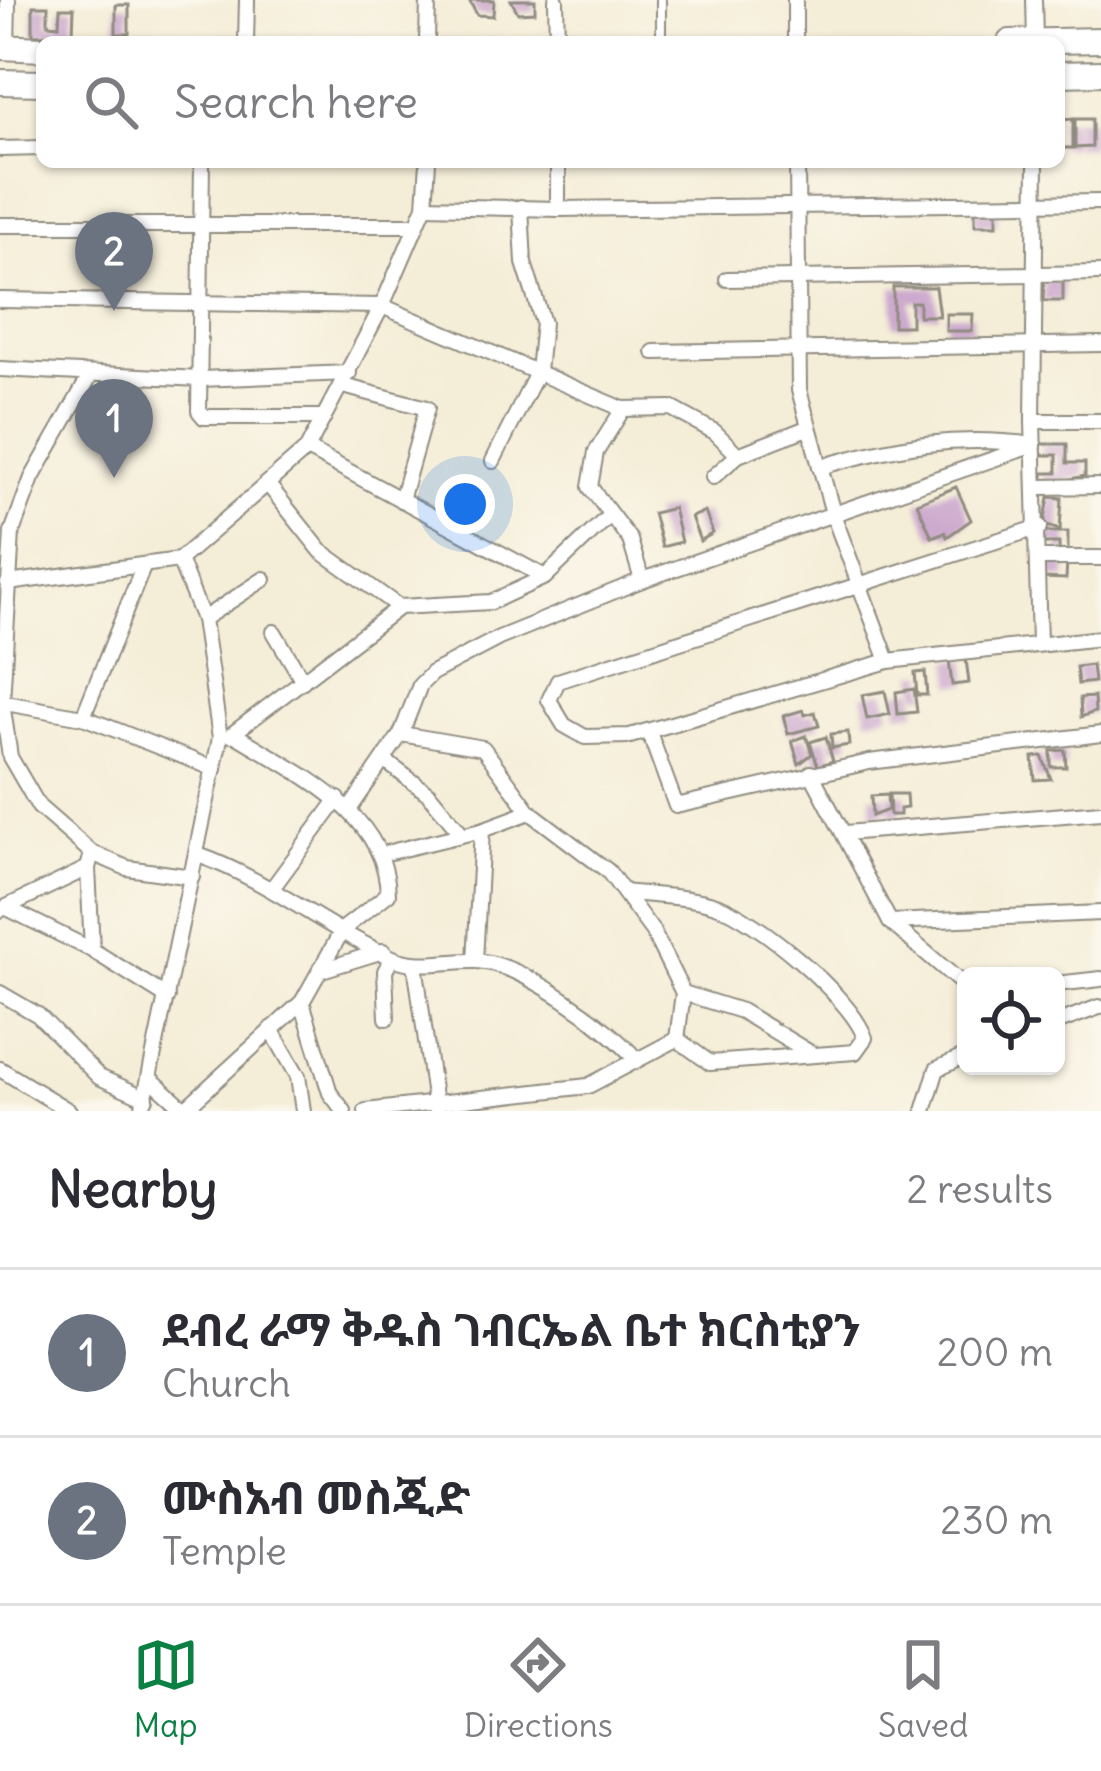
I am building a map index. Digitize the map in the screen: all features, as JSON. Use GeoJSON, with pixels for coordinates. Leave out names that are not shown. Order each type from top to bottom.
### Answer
{"type":"FeatureCollection","features":[{"type":"Feature","properties":{"kind":"highway"},"geometry":{"type":"LineString","coordinates":[[1065,41],[1101,40]]}},
{"type":"Feature","properties":{"kind":"highway"},"geometry":{"type":"LineString","coordinates":[[3,47],[36,49]]}},
{"type":"Feature","properties":{"kind":"highway"},"geometry":{"type":"LineString","coordinates":[[1065,74],[1101,73]]}},
{"type":"Feature","properties":{"kind":"highway"},"geometry":{"type":"LineString","coordinates":[[0,82],[36,83]]}},
{"type":"Feature","properties":{"kind":"street"},"geometry":{"type":"LineString","coordinates":[[3,47],[8,0]]}},
{"type":"Feature","properties":{"kind":"street"},"geometry":{"type":"LineString","coordinates":[[246,36],[247,0]]}},
{"type":"Feature","properties":{"kind":"street"},"geometry":{"type":"LineString","coordinates":[[427,36],[428,0]]}},
{"type":"Feature","properties":{"kind":"street"},"geometry":{"type":"LineString","coordinates":[[556,0],[557,36]]}},
{"type":"Feature","properties":{"kind":"street"},"geometry":{"type":"LineString","coordinates":[[795,0],[796,36]]}},
{"type":"Feature","properties":{"kind":"street"},"geometry":{"type":"LineString","coordinates":[[1034,0],[1035,36]]}},
{"type":"Feature","properties":{"kind":"street"},"geometry":{"type":"LineString","coordinates":[[0,148],[36,148]]}},
{"type":"Feature","properties":{"kind":"street"},"geometry":{"type":"LineString","coordinates":[[202,168],[199,410],[204,417],[325,417]]}},
{"type":"Feature","properties":{"kind":"street"},"geometry":{"type":"LineString","coordinates":[[8,584],[179,560],[270,487],[307,449],[346,379],[424,206],[427,168]]}},
{"type":"Feature","properties":{"kind":"street"},"geometry":{"type":"LineString","coordinates":[[558,168],[558,209]]}},
{"type":"Feature","properties":{"kind":"street"},"geometry":{"type":"LineString","coordinates":[[797,168],[797,349],[807,428],[834,517],[888,661]]}},
{"type":"Feature","properties":{"kind":"street"},"geometry":{"type":"LineString","coordinates":[[1036,168],[1033,421],[1039,488],[1039,644]]}},
{"type":"Feature","properties":{"kind":"street"},"geometry":{"type":"LineString","coordinates":[[424,206],[558,209],[1101,202]]}},
{"type":"Feature","properties":{"kind":"street"},"geometry":{"type":"LineString","coordinates":[[493,461],[538,370],[543,323],[524,262],[521,207]]}},
{"type":"Feature","properties":{"kind":"street"},"geometry":{"type":"LineString","coordinates":[[0,225],[415,225]]}},
{"type":"Feature","properties":{"kind":"street"},"geometry":{"type":"LineString","coordinates":[[728,279],[1101,273]]}},
{"type":"Feature","properties":{"kind":"street"},"geometry":{"type":"LineString","coordinates":[[0,300],[382,306],[450,339],[538,370],[623,409],[671,408],[716,432],[738,454]]}},
{"type":"Feature","properties":{"kind":"street"},"geometry":{"type":"LineString","coordinates":[[654,352],[1101,344]]}},
{"type":"Feature","properties":{"kind":"street"},"geometry":{"type":"LineString","coordinates":[[0,369],[200,380],[346,379],[427,408],[401,500]]}},
{"type":"Feature","properties":{"kind":"street"},"geometry":{"type":"LineString","coordinates":[[90,376],[32,478],[12,532],[1,702],[20,781],[90,860],[193,877]]}},
{"type":"Feature","properties":{"kind":"street"},"geometry":{"type":"LineString","coordinates":[[623,409],[591,470],[590,487],[630,540],[642,580]]}},
{"type":"Feature","properties":{"kind":"street"},"geometry":{"type":"LineString","coordinates":[[1033,421],[1101,421]]}},
{"type":"Feature","properties":{"kind":"street"},"geometry":{"type":"LineString","coordinates":[[713,477],[738,454],[807,428]]}},
{"type":"Feature","properties":{"kind":"street"},"geometry":{"type":"LineString","coordinates":[[820,467],[897,444],[996,440],[1034,445]]}},
{"type":"Feature","properties":{"kind":"street"},"geometry":{"type":"LineString","coordinates":[[273,887],[385,761],[414,698],[432,674],[499,638],[642,580],[1034,445]]}},
{"type":"Feature","properties":{"kind":"street"},"geometry":{"type":"LineString","coordinates":[[307,449],[545,578]]}},
{"type":"Feature","properties":{"kind":"street"},"geometry":{"type":"LineString","coordinates":[[270,487],[321,551],[399,607]]}},
{"type":"Feature","properties":{"kind":"street"},"geometry":{"type":"LineString","coordinates":[[1039,488],[1101,487]]}},
{"type":"Feature","properties":{"kind":"street"},"geometry":{"type":"LineString","coordinates":[[227,736],[399,607],[491,602],[545,578],[609,516]]}},
{"type":"Feature","properties":{"kind":"street"},"geometry":{"type":"LineString","coordinates":[[1040,527],[558,681],[549,693],[556,715],[585,737],[650,732],[888,661],[1101,638]]}},
{"type":"Feature","properties":{"kind":"street"},"geometry":{"type":"LineString","coordinates":[[1039,558],[1101,558]]}},
{"type":"Feature","properties":{"kind":"street"},"geometry":{"type":"LineString","coordinates":[[0,993],[38,1015],[99,1077],[144,1105],[215,769],[227,736],[203,619],[179,560]]}},
{"type":"Feature","properties":{"kind":"street"},"geometry":{"type":"LineString","coordinates":[[83,717],[144,565]]}},
{"type":"Feature","properties":{"kind":"street"},"geometry":{"type":"LineString","coordinates":[[203,619],[265,579]]}},
{"type":"Feature","properties":{"kind":"street"},"geometry":{"type":"LineString","coordinates":[[274,632],[303,681]]}},
{"type":"Feature","properties":{"kind":"street"},"geometry":{"type":"LineString","coordinates":[[1,702],[83,717],[215,769]]}},
{"type":"Feature","properties":{"kind":"street"},"geometry":{"type":"LineString","coordinates":[[650,732],[676,806],[812,773],[1101,734]]}},
{"type":"Feature","properties":{"kind":"street"},"geometry":{"type":"LineString","coordinates":[[401,734],[483,748],[530,812],[608,871],[653,932],[682,993],[677,1039]]}},
{"type":"Feature","properties":{"kind":"street"},"geometry":{"type":"LineString","coordinates":[[152,1080],[186,1110],[302,1002],[325,969],[343,929],[388,894],[382,854],[343,804],[227,736]]}},
{"type":"Feature","properties":{"kind":"street"},"geometry":{"type":"LineString","coordinates":[[385,761],[429,794],[462,834]]}},
{"type":"Feature","properties":{"kind":"street"},"geometry":{"type":"LineString","coordinates":[[812,773],[890,922],[957,979]]}},
{"type":"Feature","properties":{"kind":"street"},"geometry":{"type":"LineString","coordinates":[[382,854],[482,830],[530,812]]}},
{"type":"Feature","properties":{"kind":"street"},"geometry":{"type":"LineString","coordinates":[[845,833],[1101,812]]}},
{"type":"Feature","properties":{"kind":"street"},"geometry":{"type":"LineString","coordinates":[[475,961],[482,830]]}},
{"type":"Feature","properties":{"kind":"street"},"geometry":{"type":"LineString","coordinates":[[198,854],[273,887],[387,954],[415,964],[475,961],[517,972],[604,1024],[637,1060]]}},
{"type":"Feature","properties":{"kind":"street"},"geometry":{"type":"LineString","coordinates":[[5,910],[90,860]]}},
{"type":"Feature","properties":{"kind":"street"},"geometry":{"type":"LineString","coordinates":[[90,860],[92,950]]}},
{"type":"Feature","properties":{"kind":"street"},"geometry":{"type":"LineString","coordinates":[[624,892],[720,906],[835,992],[866,1038],[855,1052],[710,1063],[677,1039]]}},
{"type":"Feature","properties":{"kind":"street"},"geometry":{"type":"LineString","coordinates":[[5,910],[92,950],[166,997]]}},
{"type":"Feature","properties":{"kind":"street"},"geometry":{"type":"LineString","coordinates":[[890,922],[1101,913]]}},
{"type":"Feature","properties":{"kind":"street"},"geometry":{"type":"LineString","coordinates":[[325,969],[387,954]]}},
{"type":"Feature","properties":{"kind":"street"},"geometry":{"type":"LineString","coordinates":[[387,954],[387,1018]]}},
{"type":"Feature","properties":{"kind":"street"},"geometry":{"type":"LineString","coordinates":[[415,964],[435,1107]]}},
{"type":"Feature","properties":{"kind":"street"},"geometry":{"type":"LineString","coordinates":[[1065,983],[1101,979]]}},
{"type":"Feature","properties":{"kind":"street"},"geometry":{"type":"LineString","coordinates":[[682,993],[741,1011],[812,1054]]}},
{"type":"Feature","properties":{"kind":"street"},"geometry":{"type":"LineString","coordinates":[[302,1002],[330,1093],[344,1111]]}},
{"type":"Feature","properties":{"kind":"street"},"geometry":{"type":"LineString","coordinates":[[1065,1019],[1100,1004]]}},
{"type":"Feature","properties":{"kind":"street"},"geometry":{"type":"LineString","coordinates":[[271,1029],[298,1076],[303,1111]]}},
{"type":"Feature","properties":{"kind":"street"},"geometry":{"type":"LineString","coordinates":[[371,1111],[589,1086],[677,1039]]}},
{"type":"Feature","properties":{"kind":"street"},"geometry":{"type":"LineString","coordinates":[[924,1111],[937,1069],[957,1060]]}},
{"type":"Feature","properties":{"kind":"street"},"geometry":{"type":"LineString","coordinates":[[0,1069],[69,1111]]}},
{"type":"Feature","properties":{"kind":"lane"},"geometry":{"type":"LineString","coordinates":[[661,0],[661,36]]}},
{"type":"Feature","properties":{"kind":"building"},"geometry":{"type":"Polygon","coordinates":[[[469,0],[494,0],[493,16],[477,15],[469,0]]]}},
{"type":"Feature","properties":{"kind":"building"},"geometry":{"type":"Polygon","coordinates":[[[511,0],[535,0],[535,12],[518,13],[511,0]]]}},
{"type":"Feature","properties":{"kind":"building"},"geometry":{"type":"Polygon","coordinates":[[[116,5],[129,5],[129,34],[116,34],[116,5]]]}},
{"type":"Feature","properties":{"kind":"building"},"geometry":{"type":"Polygon","coordinates":[[[33,6],[48,6],[48,24],[59,25],[60,8],[74,8],[73,34],[33,35],[33,6]]]}},
{"type":"Feature","properties":{"kind":"building"},"geometry":{"type":"Polygon","coordinates":[[[1073,119],[1073,148],[1065,148],[1065,120],[1073,119]]]}},
{"type":"Feature","properties":{"kind":"building"},"geometry":{"type":"Polygon","coordinates":[[[1075,119],[1092,119],[1092,147],[1075,148],[1075,119]]]}},
{"type":"Feature","properties":{"kind":"building"},"geometry":{"type":"Polygon","coordinates":[[[975,211],[997,211],[997,225],[975,225],[975,211]]]}},
{"type":"Feature","properties":{"kind":"building"},"geometry":{"type":"Polygon","coordinates":[[[1044,280],[1063,280],[1063,301],[1043,301],[1044,280]]]}},
{"type":"Feature","properties":{"kind":"building"},"geometry":{"type":"Polygon","coordinates":[[[893,287],[935,287],[939,316],[919,316],[919,302],[911,302],[911,326],[893,326],[893,287]]]}},
{"type":"Feature","properties":{"kind":"building"},"geometry":{"type":"Polygon","coordinates":[[[946,314],[973,314],[972,331],[946,331],[946,314]]]}},
{"type":"Feature","properties":{"kind":"building"},"geometry":{"type":"Polygon","coordinates":[[[1041,444],[1067,444],[1067,463],[1085,463],[1085,476],[1043,485],[1043,473],[1057,473],[1057,455],[1041,455],[1041,444]]]}},
{"type":"Feature","properties":{"kind":"building"},"geometry":{"type":"Polygon","coordinates":[[[956,487],[971,520],[947,537],[945,532],[932,537],[917,503],[956,487]]]}},
{"type":"Feature","properties":{"kind":"building"},"geometry":{"type":"Polygon","coordinates":[[[1049,497],[1062,498],[1060,530],[1044,525],[1049,497]]]}},
{"type":"Feature","properties":{"kind":"building"},"geometry":{"type":"Polygon","coordinates":[[[673,508],[681,542],[662,547],[653,513],[673,508]]]}},
{"type":"Feature","properties":{"kind":"building"},"geometry":{"type":"Polygon","coordinates":[[[705,512],[713,533],[700,541],[691,517],[705,512]]]}},
{"type":"Feature","properties":{"kind":"building"},"geometry":{"type":"Polygon","coordinates":[[[1043,532],[1068,532],[1068,552],[1059,551],[1059,543],[1043,543],[1043,532]]]}},
{"type":"Feature","properties":{"kind":"building"},"geometry":{"type":"Polygon","coordinates":[[[1067,561],[1066,579],[1041,578],[1042,562],[1067,561]]]}},
{"type":"Feature","properties":{"kind":"building"},"geometry":{"type":"Polygon","coordinates":[[[966,659],[969,683],[952,685],[949,660],[966,659]]]}},
{"type":"Feature","properties":{"kind":"building"},"geometry":{"type":"Polygon","coordinates":[[[1092,665],[1094,682],[1078,684],[1076,667],[1092,665]]]}},
{"type":"Feature","properties":{"kind":"building"},"geometry":{"type":"Polygon","coordinates":[[[925,672],[927,695],[917,695],[915,673],[925,672]]]}},
{"type":"Feature","properties":{"kind":"building"},"geometry":{"type":"Polygon","coordinates":[[[914,689],[917,712],[898,714],[896,692],[914,689]]]}},
{"type":"Feature","properties":{"kind":"building"},"geometry":{"type":"Polygon","coordinates":[[[885,691],[890,714],[867,719],[862,695],[885,691]]]}},
{"type":"Feature","properties":{"kind":"building"},"geometry":{"type":"Polygon","coordinates":[[[1094,697],[1095,712],[1081,717],[1080,698],[1094,697]]]}},
{"type":"Feature","properties":{"kind":"building"},"geometry":{"type":"Polygon","coordinates":[[[803,710],[805,715],[815,712],[819,726],[788,734],[783,716],[803,710]]]}},
{"type":"Feature","properties":{"kind":"building"},"geometry":{"type":"Polygon","coordinates":[[[848,732],[849,745],[832,748],[831,734],[848,732]]]}},
{"type":"Feature","properties":{"kind":"building"},"geometry":{"type":"Polygon","coordinates":[[[806,736],[812,754],[799,764],[792,741],[806,736]]]}},
{"type":"Feature","properties":{"kind":"building"},"geometry":{"type":"Polygon","coordinates":[[[826,737],[833,761],[818,766],[810,742],[826,737]]]}},
{"type":"Feature","properties":{"kind":"building"},"geometry":{"type":"Polygon","coordinates":[[[1065,750],[1066,767],[1051,767],[1051,751],[1065,750]]]}},
{"type":"Feature","properties":{"kind":"building"},"geometry":{"type":"Polygon","coordinates":[[[1042,756],[1051,779],[1035,780],[1033,757],[1042,756]]]}},
{"type":"Feature","properties":{"kind":"building"},"geometry":{"type":"Polygon","coordinates":[[[889,794],[906,794],[907,808],[900,809],[900,815],[890,815],[889,794]]]}},
{"type":"Feature","properties":{"kind":"building"},"geometry":{"type":"Polygon","coordinates":[[[887,795],[888,810],[872,816],[871,796],[887,795]]]}},
{"type":"Feature","properties":{"kind":"place","name":"ሙስአብ መስጂድ"},"geometry":{"type":"Point","coordinates":[114,311]}},
{"type":"Feature","properties":{"kind":"place","name":"ደብረ ራማ ቅዱስ ገብርኤል ቤተ ክርስቲያን"},"geometry":{"type":"Point","coordinates":[114,478]}}]}
